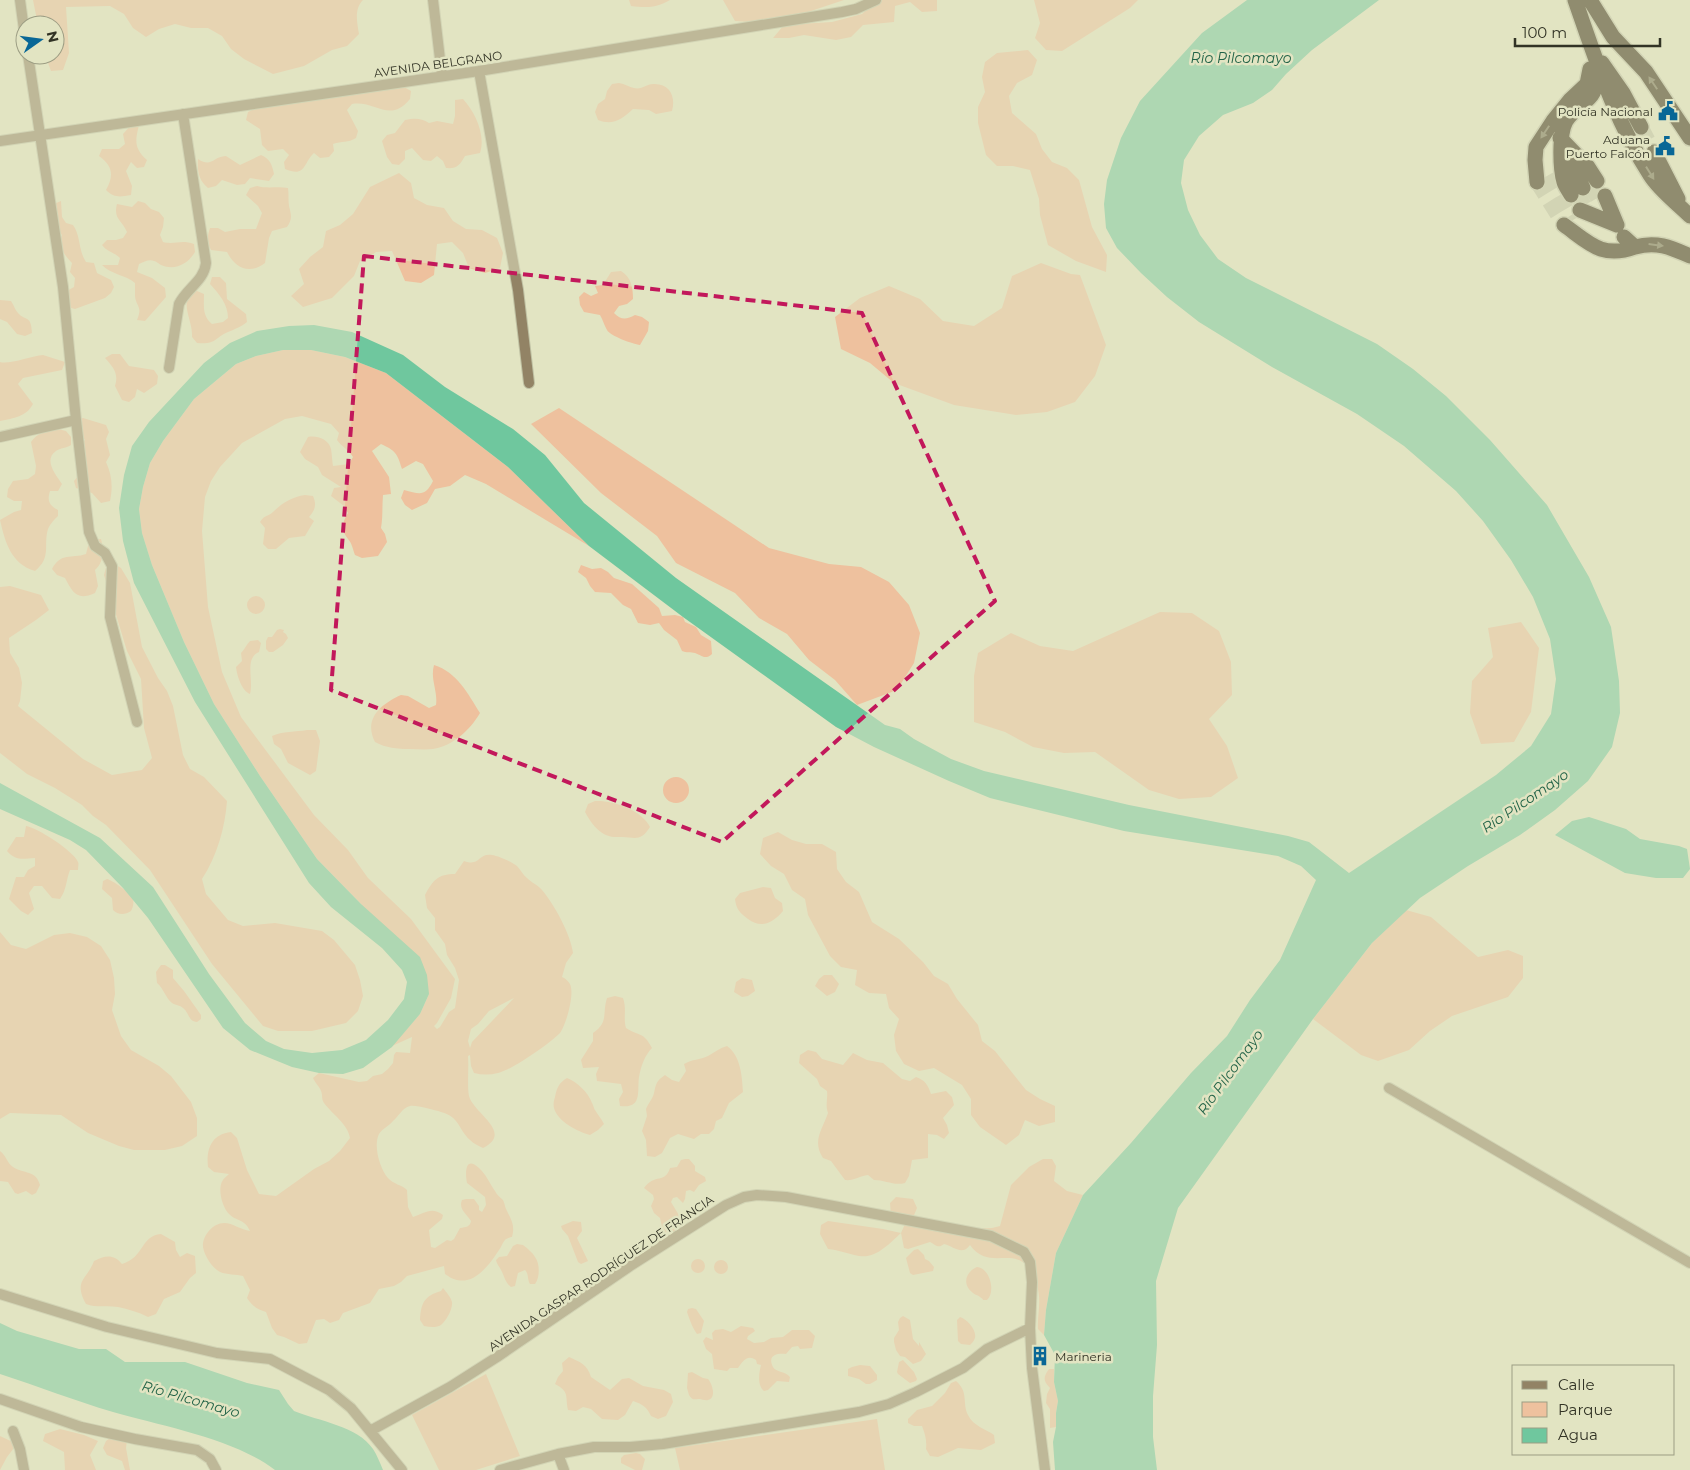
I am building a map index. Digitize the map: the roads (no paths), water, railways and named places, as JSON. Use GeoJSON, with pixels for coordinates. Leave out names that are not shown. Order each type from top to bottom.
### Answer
{"type":"FeatureCollection","features":[{"type":"Feature","properties":{"kind":"highway"},"geometry":{"type":"LineString","coordinates":[[1575,0],[1612,104],[1651,176],[1662,190],[1686,212]]}},
{"type":"Feature","properties":{"kind":"highway"},"geometry":{"type":"LineString","coordinates":[[1590,0],[1613,37],[1646,72],[1690,138]]}},
{"type":"Feature","properties":{"kind":"highway"},"geometry":{"type":"LineString","coordinates":[[1591,47],[1623,93],[1641,127]]}},
{"type":"Feature","properties":{"kind":"highway"},"geometry":{"type":"LineString","coordinates":[[1560,138],[1588,167],[1584,188],[1570,179],[1560,138],[1566,121],[1576,109],[1589,99],[1595,90],[1596,82],[1591,47]]}},
{"type":"Feature","properties":{"kind":"highway"},"geometry":{"type":"LineString","coordinates":[[1542,179],[1535,160],[1536,147],[1570,100],[1587,84],[1591,47]]}},
{"type":"Feature","properties":{"kind":"highway"},"geometry":{"type":"LineString","coordinates":[[1654,152],[1686,212]]}},
{"type":"Feature","properties":{"kind":"highway"},"geometry":{"type":"LineString","coordinates":[[1585,209],[1579,236],[1592,246],[1609,252],[1618,252],[1625,237]]}},
{"type":"Feature","properties":{"kind":"highway"},"geometry":{"type":"LineString","coordinates":[[1585,209],[1625,237],[1648,244],[1660,245],[1690,256]]}},
{"type":"Feature","properties":{"kind":"highway"},"geometry":{"type":"LineString","coordinates":[[1585,209],[1625,237]]}},
{"type":"Feature","properties":{"kind":"street"},"geometry":{"type":"LineString","coordinates":[[20,0],[22,15]]}},
{"type":"Feature","properties":{"kind":"street"},"geometry":{"type":"LineString","coordinates":[[433,0],[442,76]]}},
{"type":"Feature","properties":{"kind":"street","name":"AVENIDA BELGRANO"},"geometry":{"type":"LineString","coordinates":[[0,140],[479,71],[842,12],[856,9],[876,0]]}},
{"type":"Feature","properties":{"kind":"street"},"geometry":{"type":"LineString","coordinates":[[29,65],[63,287],[89,532],[95,546],[105,553],[112,566],[110,617],[137,722]]}},
{"type":"Feature","properties":{"kind":"street"},"geometry":{"type":"LineString","coordinates":[[479,71],[518,290],[528,384]]}},
{"type":"Feature","properties":{"kind":"street"},"geometry":{"type":"LineString","coordinates":[[169,368],[179,304],[187,291],[202,278],[206,263],[183,114]]}},
{"type":"Feature","properties":{"kind":"street"},"geometry":{"type":"LineString","coordinates":[[0,437],[76,420]]}},
{"type":"Feature","properties":{"kind":"street"},"geometry":{"type":"LineString","coordinates":[[1389,1088],[1690,1263]]}},
{"type":"Feature","properties":{"kind":"street","name":"AVENIDA GASPAR RODRÍGUEZ DE FRANCIA"},"geometry":{"type":"LineString","coordinates":[[370,1431],[450,1387],[537,1331],[630,1266],[726,1205],[744,1197],[757,1195],[786,1197],[991,1236],[1024,1252],[1030,1262],[1032,1282],[1030,1328],[1032,1368],[1045,1470]]}},
{"type":"Feature","properties":{"kind":"street"},"geometry":{"type":"LineString","coordinates":[[0,1294],[107,1327],[217,1353],[270,1359],[329,1390],[351,1408],[402,1470]]}},
{"type":"Feature","properties":{"kind":"street"},"geometry":{"type":"LineString","coordinates":[[500,1470],[558,1454],[594,1447],[630,1447],[663,1444],[859,1412],[889,1404],[963,1368],[988,1349],[1030,1328]]}},
{"type":"Feature","properties":{"kind":"street"},"geometry":{"type":"LineString","coordinates":[[0,1400],[81,1427],[135,1440],[197,1450],[210,1459],[216,1470]]}},
{"type":"Feature","properties":{"kind":"street"},"geometry":{"type":"LineString","coordinates":[[13,1431],[20,1449],[24,1470]]}},
{"type":"Feature","properties":{"kind":"street"},"geometry":{"type":"LineString","coordinates":[[558,1454],[564,1470]]}},
{"type":"Feature","properties":{"kind":"water","name":"Río Pilcomayo"},"geometry":{"type":"Polygon","coordinates":[[[1247,0],[1379,0],[1312,50],[1272,90],[1253,103],[1223,115],[1199,136],[1184,160],[1181,183],[1188,210],[1200,235],[1218,259],[1246,278],[1377,344],[1413,369],[1446,396],[1490,440],[1547,505],[1589,577],[1611,627],[1619,681],[1620,713],[1612,747],[1588,781],[1555,810],[1520,835],[1420,898],[1372,943],[1313,1019],[1178,1208],[1156,1281],[1157,1345],[1153,1396],[1153,1437],[1157,1470],[1055,1470],[1053,1442],[1058,1401],[1054,1382],[1055,1355],[1044,1335],[1046,1310],[1056,1253],[1083,1195],[1191,1073],[1227,1036],[1250,1000],[1280,960],[1316,880],[1301,866],[1278,856],[1124,831],[990,798],[874,747],[836,727],[683,617],[589,546],[508,467],[386,373],[345,357],[311,350],[283,350],[256,356],[236,364],[194,399],[163,441],[150,463],[139,509],[142,533],[152,565],[184,642],[214,704],[260,776],[317,859],[361,904],[420,957],[427,975],[429,994],[420,1014],[392,1047],[363,1068],[343,1074],[319,1073],[292,1067],[250,1050],[223,1028],[148,918],[123,888],[86,850],[70,840],[0,809],[0,783],[100,838],[153,887],[209,974],[245,1023],[266,1041],[284,1049],[312,1053],[342,1050],[366,1040],[388,1020],[404,999],[407,982],[402,970],[382,948],[331,907],[309,883],[195,702],[134,583],[123,541],[119,508],[124,475],[132,446],[149,422],[204,363],[230,343],[257,331],[289,326],[314,325],[352,332],[403,355],[445,387],[513,429],[545,455],[584,503],[676,578],[885,725],[900,729],[914,739],[951,759],[984,771],[1129,805],[1288,836],[1309,842],[1349,873],[1496,775],[1531,746],[1551,714],[1556,679],[1550,639],[1533,597],[1511,560],[1483,521],[1456,491],[1404,446],[1357,414],[1272,367],[1199,322],[1167,297],[1141,273],[1117,248],[1106,228],[1104,204],[1107,180],[1121,138],[1140,101],[1202,33],[1247,0]]]}},
{"type":"Feature","properties":{"kind":"water"},"geometry":{"type":"Polygon","coordinates":[[[1589,817],[1626,829],[1640,839],[1687,849],[1690,869],[1683,878],[1656,878],[1625,873],[1555,835],[1572,821],[1589,817]]]}},
{"type":"Feature","properties":{"kind":"water","name":"Río Pilcomayo"},"geometry":{"type":"Polygon","coordinates":[[[0,1323],[17,1331],[79,1349],[106,1349],[125,1362],[185,1362],[247,1383],[279,1390],[294,1411],[337,1425],[366,1441],[374,1451],[383,1470],[275,1470],[259,1459],[219,1442],[99,1408],[0,1374],[0,1323]]]}},
{"type":"Feature","properties":{"kind":"tunnel"},"geometry":{"type":"LineString","coordinates":[[1641,127],[1654,152]]}},
{"type":"Feature","properties":{"kind":"tunnel"},"geometry":{"type":"LineString","coordinates":[[1547,176],[1573,220]]}},
{"type":"Feature","properties":{"kind":"tunnel"},"geometry":{"type":"LineString","coordinates":[[1537,182],[1564,225]]}},
{"type":"Feature","properties":{"kind":"tunnel"},"geometry":{"type":"LineString","coordinates":[[1590,185],[1598,199]]}},
{"type":"Feature","properties":{"kind":"tunnel"},"geometry":{"type":"LineString","coordinates":[[1577,192],[1585,207]]}},
{"type":"Feature","properties":{"kind":"place","name":"Policía Nacional"},"geometry":{"type":"Point","coordinates":[1668,111]}},
{"type":"Feature","properties":{"kind":"place","name":"Aduana Puerto Falcón"},"geometry":{"type":"Point","coordinates":[1665,146]}},
{"type":"Feature","properties":{"kind":"place","name":"Marineria"},"geometry":{"type":"Point","coordinates":[1040,1356]}}]}
